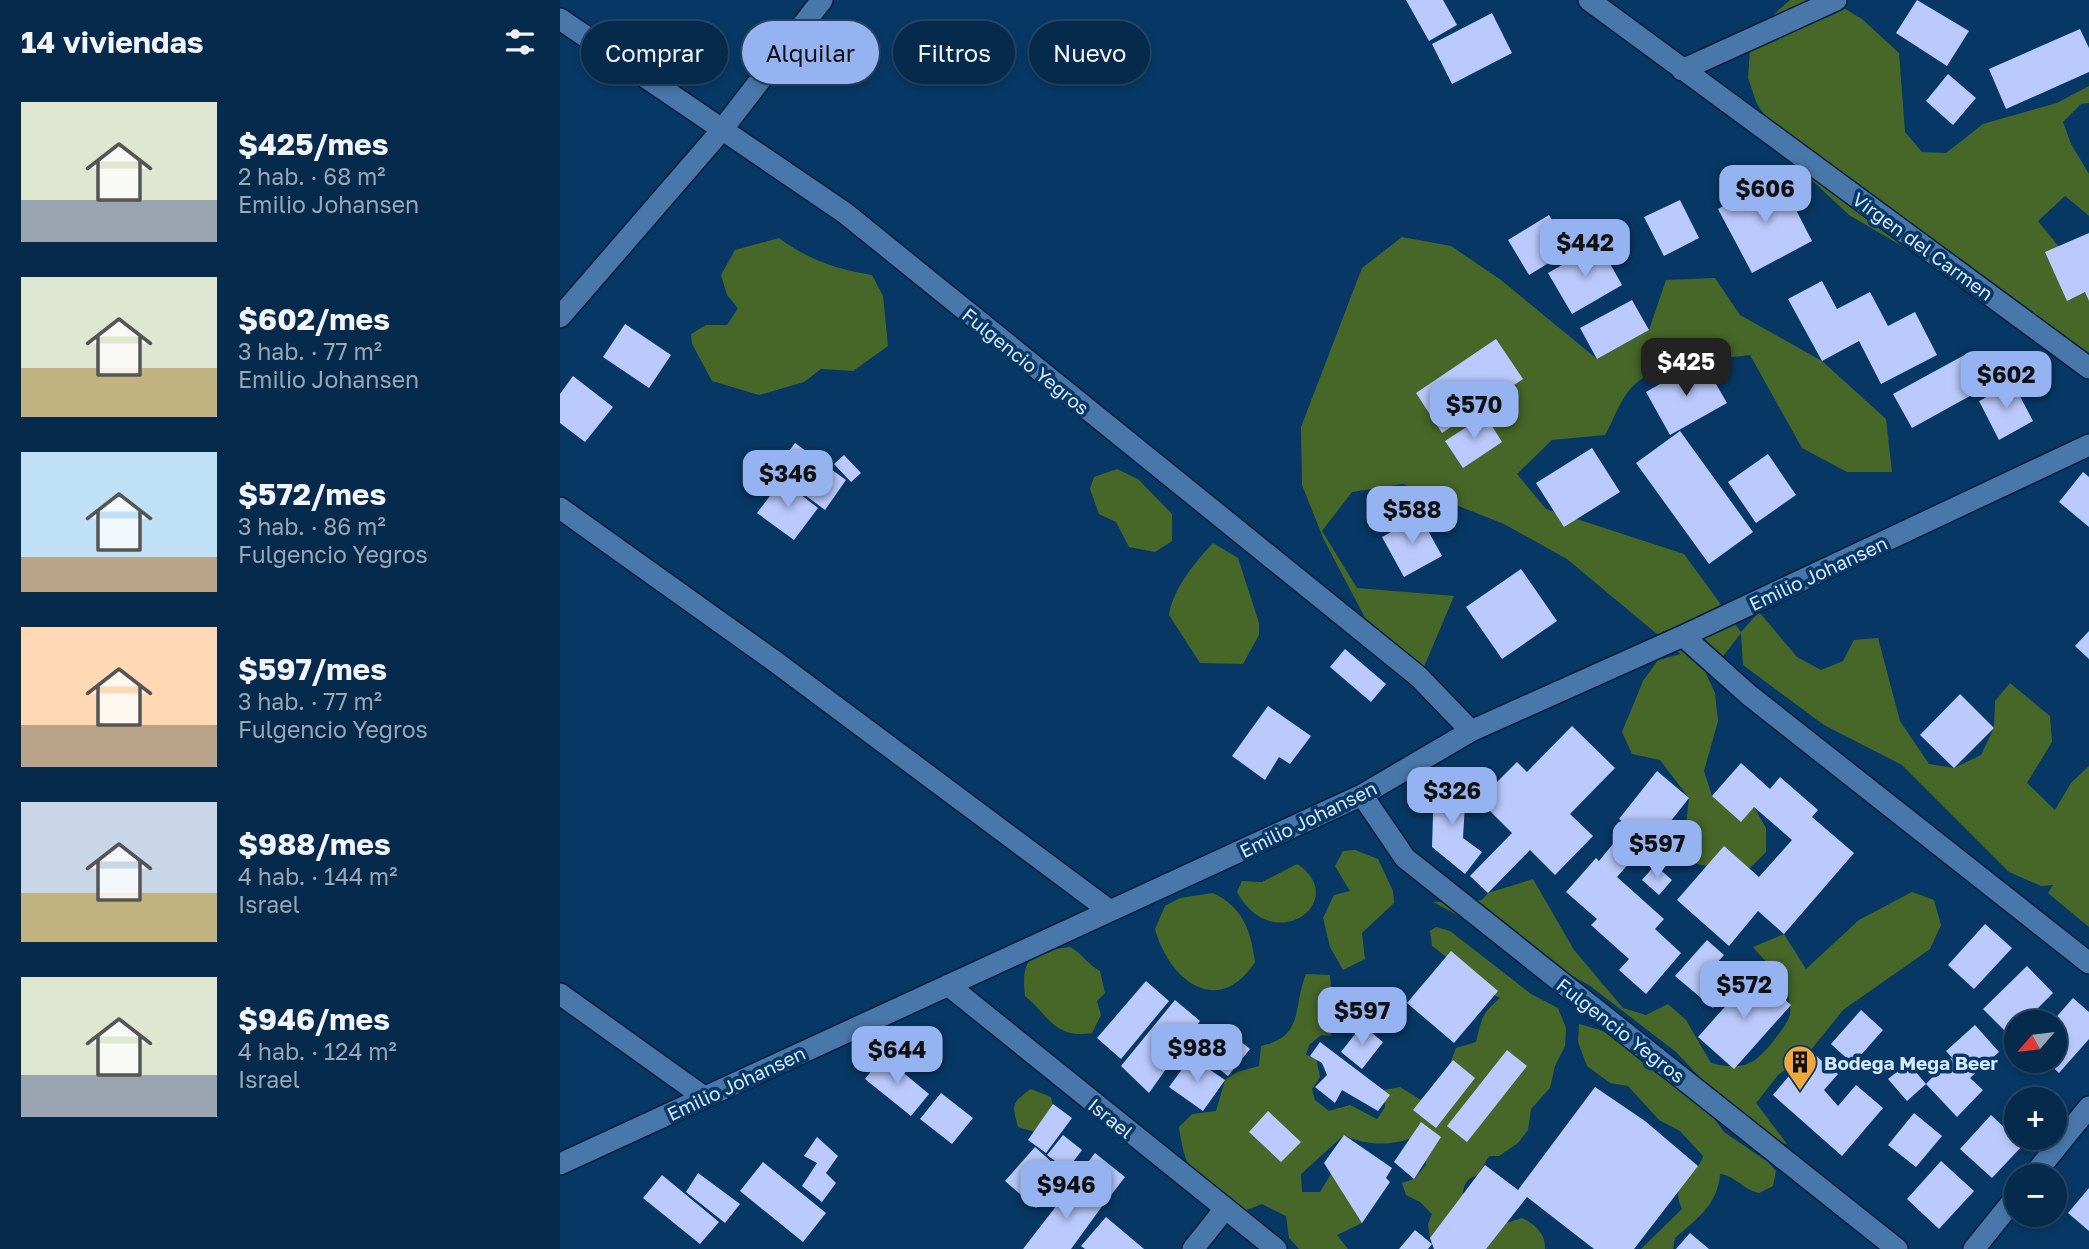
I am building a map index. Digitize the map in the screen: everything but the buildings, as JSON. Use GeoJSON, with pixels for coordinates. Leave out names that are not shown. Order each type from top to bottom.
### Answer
{"type":"FeatureCollection","features":[{"type":"Feature","properties":{"kind":"street"},"geometry":{"type":"LineString","coordinates":[[560,317],[722,131],[822,0]]}},
{"type":"Feature","properties":{"kind":"street","name":"Virgen del Carmen"},"geometry":{"type":"LineString","coordinates":[[1589,0],[2089,368]]}},
{"type":"Feature","properties":{"kind":"street"},"geometry":{"type":"LineString","coordinates":[[1682,69],[1836,0]]}},
{"type":"Feature","properties":{"kind":"street","name":"Fulgencio Yegros"},"geometry":{"type":"LineString","coordinates":[[560,19],[845,213],[1419,677],[1471,731]]}},
{"type":"Feature","properties":{"kind":"street","name":"Emilio Johansen"},"geometry":{"type":"LineString","coordinates":[[560,1164],[1362,795],[1471,731],[1683,636],[2089,445]]}},
{"type":"Feature","properties":{"kind":"street"},"geometry":{"type":"LineString","coordinates":[[560,509],[773,660],[1110,911]]}},
{"type":"Feature","properties":{"kind":"street"},"geometry":{"type":"LineString","coordinates":[[1683,636],[1749,695],[2089,963]]}},
{"type":"Feature","properties":{"kind":"street","name":"Fulgencio Yegros"},"geometry":{"type":"LineString","coordinates":[[1362,795],[1405,858],[1898,1249]]}},
{"type":"Feature","properties":{"kind":"street","name":"Israel"},"geometry":{"type":"LineString","coordinates":[[948,985],[1224,1210],[1276,1249]]}},
{"type":"Feature","properties":{"kind":"street"},"geometry":{"type":"LineString","coordinates":[[560,994],[704,1097]]}},
{"type":"Feature","properties":{"kind":"street"},"geometry":{"type":"LineString","coordinates":[[2043,1164],[2089,1107]]}},
{"type":"Feature","properties":{"kind":"street"},"geometry":{"type":"LineString","coordinates":[[1193,1249],[1224,1210]]}},
{"type":"Feature","properties":{"kind":"street"},"geometry":{"type":"LineString","coordinates":[[1973,1249],[2004,1212]]}},
{"type":"Feature","properties":{"kind":"green space"},"geometry":{"type":"Polygon","coordinates":[[[1790,0],[1830,0],[1862,19],[1899,53],[1905,132],[1922,152],[1946,153],[1983,124],[2057,103],[2089,86],[2089,103],[2081,104],[2063,122],[2071,144],[2089,174],[2089,216],[2065,196],[2038,221],[2089,284],[2089,355],[1849,215],[1800,169],[1757,104],[1748,78],[1750,49],[1760,27],[1790,0]]]}},
{"type":"Feature","properties":{"kind":"green space"},"geometry":{"type":"Polygon","coordinates":[[[1402,237],[1451,246],[1501,280],[1597,359],[1649,330],[1666,280],[1715,278],[1740,315],[1822,361],[1886,419],[1892,472],[1847,472],[1802,448],[1750,355],[1704,360],[1670,367],[1641,379],[1623,398],[1605,435],[1552,440],[1517,474],[1546,509],[1684,554],[1741,632],[1759,612],[1797,657],[1821,670],[1843,661],[1854,640],[1878,638],[1900,721],[1929,764],[1954,768],[1981,755],[1994,728],[1995,701],[2010,683],[2050,716],[2052,742],[2027,783],[2055,810],[2071,783],[2089,766],[2089,927],[2048,893],[2053,885],[2041,886],[2009,872],[1902,765],[1824,725],[1743,665],[1741,633],[1717,664],[1703,667],[1715,693],[1718,721],[1704,771],[1712,796],[1754,807],[1766,828],[1766,852],[1748,870],[1731,852],[1707,866],[1682,861],[1689,798],[1660,760],[1632,754],[1622,732],[1643,681],[1658,660],[1681,654],[1567,559],[1504,524],[1403,484],[1352,492],[1322,531],[1357,588],[1454,596],[1418,681],[1381,648],[1324,540],[1302,485],[1301,427],[1362,268],[1402,237]]]}},
{"type":"Feature","properties":{"kind":"green space"},"geometry":{"type":"Polygon","coordinates":[[[779,238],[823,262],[872,275],[883,296],[888,346],[853,371],[821,369],[804,382],[759,395],[712,381],[692,344],[691,334],[706,325],[727,325],[738,308],[727,295],[721,275],[735,250],[779,238]]]}},
{"type":"Feature","properties":{"kind":"green space"},"geometry":{"type":"Polygon","coordinates":[[[1117,469],[1138,479],[1172,514],[1172,541],[1155,552],[1129,547],[1116,522],[1099,514],[1090,489],[1094,477],[1117,469]]]}},
{"type":"Feature","properties":{"kind":"green space"},"geometry":{"type":"Polygon","coordinates":[[[1213,543],[1238,558],[1259,623],[1259,635],[1243,664],[1200,663],[1169,615],[1180,586],[1213,543]]]}},
{"type":"Feature","properties":{"kind":"green space"},"geometry":{"type":"Polygon","coordinates":[[[1355,850],[1378,859],[1393,891],[1394,903],[1362,933],[1365,959],[1343,970],[1330,947],[1323,918],[1334,895],[1350,891],[1335,866],[1343,851],[1355,850]]]}},
{"type":"Feature","properties":{"kind":"green space"},"geometry":{"type":"Polygon","coordinates":[[[1297,864],[1312,878],[1316,893],[1312,906],[1301,917],[1286,922],[1269,921],[1252,912],[1237,892],[1242,881],[1262,882],[1297,864]]]}},
{"type":"Feature","properties":{"kind":"green space"},"geometry":{"type":"Polygon","coordinates":[[[1533,879],[1574,950],[1623,1008],[1646,1015],[1668,1004],[1686,1020],[1711,1063],[1723,1066],[1742,1065],[1757,1059],[1778,1035],[1790,1014],[1785,989],[1771,967],[1753,947],[1784,934],[1806,969],[1859,920],[1912,892],[1934,900],[1941,925],[1930,949],[1843,1010],[1810,1051],[1778,1075],[1756,1103],[1787,1144],[1760,1141],[1676,1052],[1589,985],[1433,902],[1482,900],[1488,893],[1533,879]]]}},
{"type":"Feature","properties":{"kind":"green space"},"geometry":{"type":"Polygon","coordinates":[[[1213,893],[1232,905],[1244,921],[1255,962],[1241,979],[1226,988],[1211,990],[1196,986],[1171,964],[1155,929],[1165,906],[1180,898],[1213,893]]]}},
{"type":"Feature","properties":{"kind":"green space"},"geometry":{"type":"Polygon","coordinates":[[[1436,927],[1450,931],[1531,994],[1558,1008],[1566,1028],[1565,1046],[1555,1066],[1550,1088],[1531,1109],[1528,1130],[1518,1143],[1499,1156],[1489,1156],[1478,1175],[1467,1181],[1461,1214],[1450,1236],[1430,1238],[1428,1224],[1432,1214],[1420,1202],[1406,1195],[1402,1183],[1414,1179],[1426,1165],[1423,1150],[1409,1139],[1376,1143],[1344,1135],[1301,1174],[1302,1192],[1320,1192],[1334,1169],[1363,1190],[1362,1223],[1337,1235],[1348,1249],[1299,1249],[1289,1238],[1286,1216],[1262,1204],[1239,1213],[1204,1187],[1186,1158],[1179,1127],[1192,1114],[1216,1111],[1225,1080],[1237,1072],[1259,1066],[1261,1046],[1285,1035],[1291,1028],[1306,974],[1330,975],[1331,988],[1321,1013],[1332,1036],[1321,1035],[1309,1045],[1306,1055],[1316,1058],[1320,1077],[1312,1089],[1315,1100],[1329,1111],[1350,1105],[1377,1119],[1385,1107],[1384,1090],[1400,1087],[1421,1100],[1446,1075],[1456,1048],[1476,1042],[1483,1018],[1500,998],[1473,981],[1432,946],[1430,931],[1436,927]]]}},
{"type":"Feature","properties":{"kind":"green space"},"geometry":{"type":"Polygon","coordinates":[[[1070,947],[1100,971],[1105,993],[1097,1001],[1101,1015],[1092,1033],[1069,1033],[1061,1029],[1025,996],[1025,972],[1032,958],[1047,951],[1070,947]]]}},
{"type":"Feature","properties":{"kind":"green space"},"geometry":{"type":"Polygon","coordinates":[[[1579,1024],[1624,1037],[1657,1074],[1702,1102],[1724,1132],[1768,1162],[1776,1171],[1773,1186],[1759,1193],[1720,1174],[1711,1202],[1675,1238],[1673,1249],[1641,1249],[1682,1209],[1679,1199],[1681,1185],[1703,1156],[1680,1131],[1659,1120],[1628,1086],[1610,1083],[1587,1066],[1578,1042],[1579,1024]]]}},
{"type":"Feature","properties":{"kind":"green space"},"geometry":{"type":"Polygon","coordinates":[[[1031,1089],[1051,1097],[1055,1115],[1039,1133],[1018,1127],[1015,1113],[1017,1101],[1031,1089]]]}},
{"type":"Feature","properties":{"kind":"green space"},"geometry":{"type":"Polygon","coordinates":[[[1522,1218],[1539,1230],[1545,1249],[1477,1249],[1503,1224],[1522,1218]]]}},
{"type":"Feature","properties":{"kind":"place","name":"Bodega Mega Beer"},"geometry":{"type":"Point","coordinates":[1800,1092]}}]}
